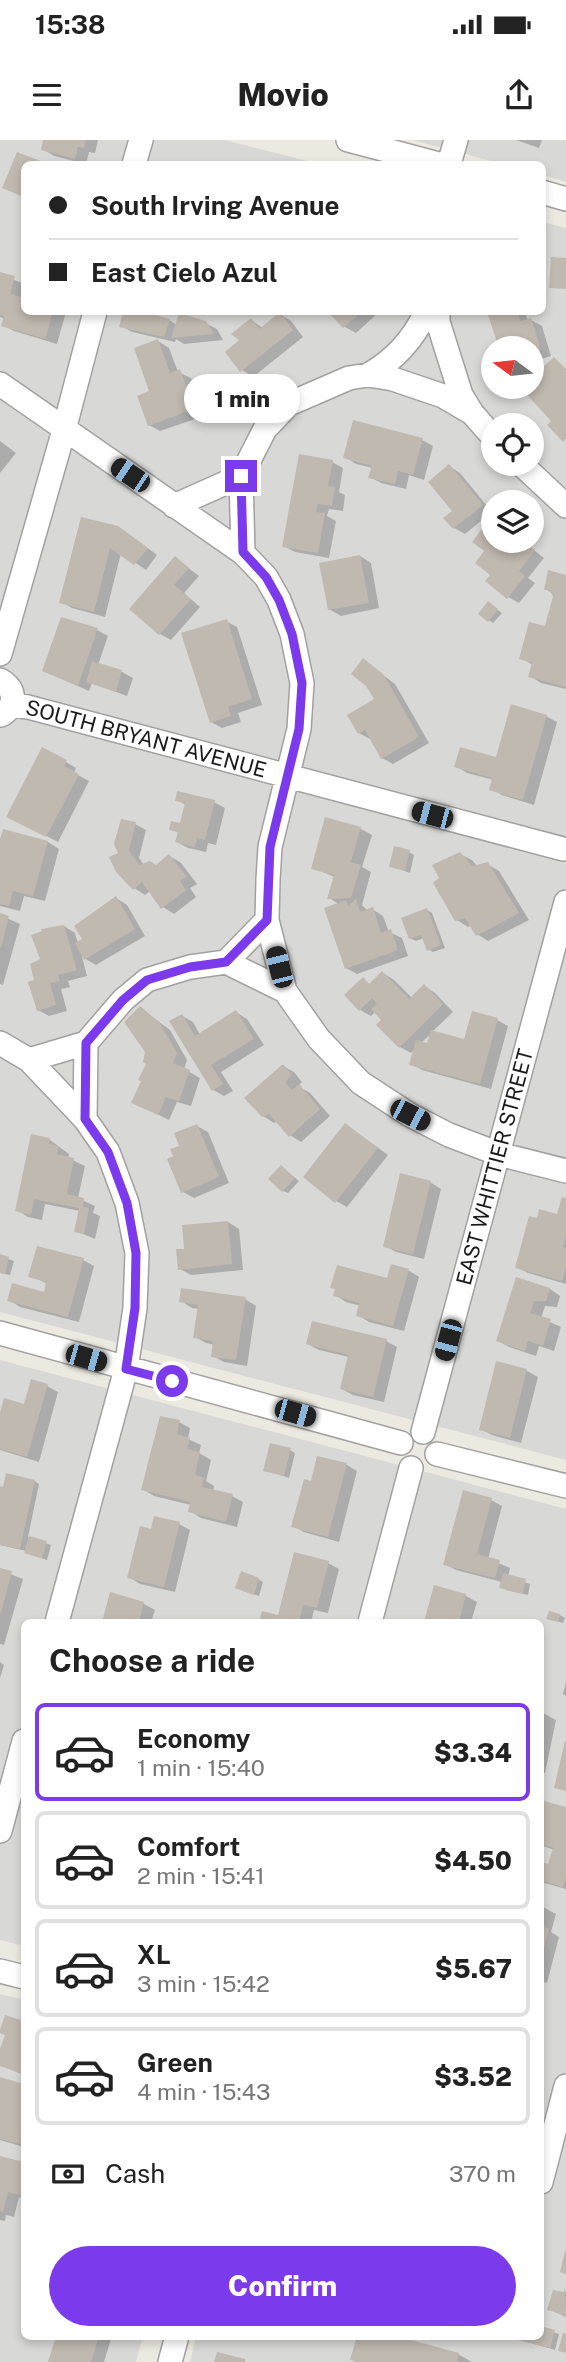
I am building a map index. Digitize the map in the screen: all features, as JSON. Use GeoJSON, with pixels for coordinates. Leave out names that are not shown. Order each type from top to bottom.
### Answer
{"type":"FeatureCollection","features":[{"type":"Feature","properties":{"kind":"street"},"geometry":{"type":"LineString","coordinates":[[135,161],[141,140]]}},
{"type":"Feature","properties":{"kind":"street"},"geometry":{"type":"LineString","coordinates":[[348,140],[428,161]]}},
{"type":"Feature","properties":{"kind":"street"},"geometry":{"type":"LineString","coordinates":[[450,161],[456,140]]}},
{"type":"Feature","properties":{"kind":"street"},"geometry":{"type":"LineString","coordinates":[[546,193],[566,199]]}},
{"type":"Feature","properties":{"kind":"street"},"geometry":{"type":"LineString","coordinates":[[0,654],[95,315]]}},
{"type":"Feature","properties":{"kind":"street"},"geometry":{"type":"LineString","coordinates":[[368,375],[387,364],[411,339],[424,315]]}},
{"type":"Feature","properties":{"kind":"street"},"geometry":{"type":"LineString","coordinates":[[438,315],[461,395],[481,423]]}},
{"type":"Feature","properties":{"kind":"street"},"geometry":{"type":"LineString","coordinates":[[243,552],[241,476],[265,429],[289,404],[349,378],[368,375],[393,379],[443,396],[472,413]]}},
{"type":"Feature","properties":{"kind":"street"},"geometry":{"type":"LineString","coordinates":[[0,384],[243,552],[266,577],[279,600],[292,634],[302,683],[299,729],[270,847],[267,920],[285,991],[319,1039],[360,1083],[410,1115],[449,1135],[499,1154],[566,1171]]}},
{"type":"Feature","properties":{"kind":"street"},"geometry":{"type":"LineString","coordinates":[[174,506],[241,476]]}},
{"type":"Feature","properties":{"kind":"street"},"geometry":{"type":"LineString","coordinates":[[534,476],[566,506]]}},
{"type":"Feature","properties":{"kind":"street"},"geometry":{"type":"LineString","coordinates":[[0,680],[6,683],[13,693],[6,710]]}},
{"type":"Feature","properties":{"kind":"street","name":"SOUTH BRYANT AVENUE"},"geometry":{"type":"LineString","coordinates":[[6,710],[28,707],[565,854]]}},
{"type":"Feature","properties":{"kind":"street","name":"EAST WHITTIER STREET"},"geometry":{"type":"LineString","coordinates":[[423,1432],[566,902]]}},
{"type":"Feature","properties":{"kind":"street"},"geometry":{"type":"LineString","coordinates":[[226,962],[267,920]]}},
{"type":"Feature","properties":{"kind":"street"},"geometry":{"type":"LineString","coordinates":[[29,1060],[86,1043],[123,1000],[147,980],[190,967],[226,962],[285,991]]}},
{"type":"Feature","properties":{"kind":"street"},"geometry":{"type":"LineString","coordinates":[[0,1043],[29,1060],[85,1119],[108,1152],[127,1203],[136,1253],[135,1308],[126,1369],[58,1619]]}},
{"type":"Feature","properties":{"kind":"street"},"geometry":{"type":"LineString","coordinates":[[85,1119],[86,1043]]}},
{"type":"Feature","properties":{"kind":"street"},"geometry":{"type":"LineString","coordinates":[[0,1333],[401,1443]]}},
{"type":"Feature","properties":{"kind":"street"},"geometry":{"type":"LineString","coordinates":[[423,1432],[435,1442],[436,1454],[430,1465],[411,1468],[400,1455],[401,1443],[408,1434],[423,1432]]}},
{"type":"Feature","properties":{"kind":"street"},"geometry":{"type":"LineString","coordinates":[[436,1454],[566,1486]]}},
{"type":"Feature","properties":{"kind":"street"},"geometry":{"type":"LineString","coordinates":[[371,1619],[411,1468]]}},
{"type":"Feature","properties":{"kind":"street"},"geometry":{"type":"LineString","coordinates":[[0,1831],[21,1752]]}},
{"type":"Feature","properties":{"kind":"street"},"geometry":{"type":"LineString","coordinates":[[0,1971],[21,1976]]}},
{"type":"Feature","properties":{"kind":"street"},"geometry":{"type":"LineString","coordinates":[[544,2168],[555,2116],[566,2086]]}},
{"type":"Feature","properties":{"kind":"street"},"geometry":{"type":"LineString","coordinates":[[170,2362],[176,2340]]}},
{"type":"Feature","properties":{"kind":"shaded area"},"geometry":{"type":"Polygon","coordinates":[[[0,140],[225,140],[307,161],[21,161],[21,315],[546,315],[546,223],[566,228],[566,1460],[0,1312],[0,140]]]}},
{"type":"Feature","properties":{"kind":"shaded area"},"geometry":{"type":"Polygon","coordinates":[[[412,140],[566,140],[566,182],[546,176],[546,161],[492,161],[412,140]]]}},
{"type":"Feature","properties":{"kind":"shaded area"},"geometry":{"type":"Polygon","coordinates":[[[0,1360],[566,1509],[566,2362],[190,2362],[195,2340],[544,2340],[544,1619],[21,1619],[21,1945],[0,1940],[0,1360]]]}},
{"type":"Feature","properties":{"kind":"shaded area"},"geometry":{"type":"Polygon","coordinates":[[[0,1994],[21,1999],[21,2340],[142,2340],[136,2362],[0,2362],[0,1994]]]}},
{"type":"Feature","properties":{"kind":"building"},"geometry":{"type":"Polygon","coordinates":[[[43,140],[86,140],[84,148],[78,147],[75,159],[41,150],[43,140]]]}},
{"type":"Feature","properties":{"kind":"building"},"geometry":{"type":"Polygon","coordinates":[[[17,152],[40,161],[21,161],[21,196],[2,188],[17,152]]]}},
{"type":"Feature","properties":{"kind":"building"},"geometry":{"type":"Polygon","coordinates":[[[551,257],[566,258],[566,289],[549,288],[551,257]]]}},
{"type":"Feature","properties":{"kind":"building"},"geometry":{"type":"Polygon","coordinates":[[[0,272],[15,276],[10,294],[21,297],[21,315],[52,315],[45,339],[1,326],[4,316],[0,315],[0,272]]]}},
{"type":"Feature","properties":{"kind":"building"},"geometry":{"type":"Polygon","coordinates":[[[122,315],[155,315],[170,319],[164,337],[119,327],[122,315]]]}},
{"type":"Feature","properties":{"kind":"building"},"geometry":{"type":"Polygon","coordinates":[[[178,315],[206,321],[214,334],[171,338],[178,315]]]}},
{"type":"Feature","properties":{"kind":"building"},"geometry":{"type":"Polygon","coordinates":[[[276,315],[282,315],[293,330],[240,372],[225,352],[239,340],[231,334],[251,318],[259,329],[276,315]]]}},
{"type":"Feature","properties":{"kind":"building"},"geometry":{"type":"Polygon","coordinates":[[[331,315],[358,315],[343,328],[331,315]]]}},
{"type":"Feature","properties":{"kind":"building"},"geometry":{"type":"Polygon","coordinates":[[[488,315],[518,315],[520,321],[531,318],[537,336],[495,336],[488,315]]]}},
{"type":"Feature","properties":{"kind":"building"},"geometry":{"type":"Polygon","coordinates":[[[158,339],[170,373],[180,369],[194,409],[148,426],[137,396],[149,391],[134,348],[158,339]]]}},
{"type":"Feature","properties":{"kind":"building"},"geometry":{"type":"Polygon","coordinates":[[[554,357],[566,369],[566,439],[563,442],[547,425],[551,421],[531,399],[544,399],[544,366],[554,357]]]}},
{"type":"Feature","properties":{"kind":"building"},"geometry":{"type":"Polygon","coordinates":[[[353,420],[423,438],[413,475],[398,471],[395,484],[368,478],[372,466],[343,458],[353,420]]]}},
{"type":"Feature","properties":{"kind":"building"},"geometry":{"type":"Polygon","coordinates":[[[299,454],[333,460],[328,486],[335,487],[332,506],[318,504],[316,512],[325,513],[318,553],[282,547],[299,454]]]}},
{"type":"Feature","properties":{"kind":"building"},"geometry":{"type":"Polygon","coordinates":[[[449,464],[481,503],[481,507],[453,529],[443,518],[452,511],[428,482],[449,464]]]}},
{"type":"Feature","properties":{"kind":"building"},"geometry":{"type":"Polygon","coordinates":[[[81,517],[118,526],[148,548],[134,565],[110,548],[94,612],[59,603],[81,517]]]}},
{"type":"Feature","properties":{"kind":"building"},"geometry":{"type":"Polygon","coordinates":[[[481,530],[481,549],[472,542],[481,530]]]}},
{"type":"Feature","properties":{"kind":"building"},"geometry":{"type":"Polygon","coordinates":[[[482,553],[533,553],[519,571],[525,576],[507,599],[485,581],[490,575],[475,563],[482,553]]]}},
{"type":"Feature","properties":{"kind":"building"},"geometry":{"type":"Polygon","coordinates":[[[360,555],[369,603],[328,610],[319,563],[360,555]]]}},
{"type":"Feature","properties":{"kind":"building"},"geometry":{"type":"Polygon","coordinates":[[[175,556],[189,568],[174,585],[191,599],[159,635],[129,609],[175,556]]]}},
{"type":"Feature","properties":{"kind":"building"},"geometry":{"type":"Polygon","coordinates":[[[548,570],[566,575],[566,687],[528,677],[532,663],[519,659],[529,622],[545,626],[553,596],[549,590],[544,590],[548,570]]]}},
{"type":"Feature","properties":{"kind":"building"},"geometry":{"type":"Polygon","coordinates":[[[488,601],[498,609],[488,622],[478,614],[488,601]]]}},
{"type":"Feature","properties":{"kind":"building"},"geometry":{"type":"Polygon","coordinates":[[[61,617],[98,628],[78,686],[42,671],[61,617]]]}},
{"type":"Feature","properties":{"kind":"building"},"geometry":{"type":"Polygon","coordinates":[[[227,619],[252,699],[228,707],[231,716],[210,723],[181,633],[227,619]]]}},
{"type":"Feature","properties":{"kind":"building"},"geometry":{"type":"Polygon","coordinates":[[[363,658],[384,675],[419,737],[381,759],[365,730],[358,734],[347,715],[374,699],[366,686],[351,674],[363,658]]]}},
{"type":"Feature","properties":{"kind":"building"},"geometry":{"type":"Polygon","coordinates":[[[92,661],[122,670],[116,692],[86,682],[92,661]]]}},
{"type":"Feature","properties":{"kind":"building"},"geometry":{"type":"Polygon","coordinates":[[[511,704],[547,715],[523,800],[489,790],[492,778],[454,767],[460,747],[496,757],[511,704]]]}},
{"type":"Feature","properties":{"kind":"building"},"geometry":{"type":"Polygon","coordinates":[[[42,747],[67,760],[64,766],[79,774],[46,837],[6,817],[42,747]]]}},
{"type":"Feature","properties":{"kind":"building"},"geometry":{"type":"Polygon","coordinates":[[[177,791],[215,800],[205,840],[197,838],[195,847],[175,842],[178,832],[169,830],[171,821],[180,823],[185,803],[175,801],[177,791]]]}},
{"type":"Feature","properties":{"kind":"building"},"geometry":{"type":"Polygon","coordinates":[[[325,817],[361,827],[351,862],[361,865],[351,898],[327,899],[334,875],[311,869],[325,817]]]}},
{"type":"Feature","properties":{"kind":"building"},"geometry":{"type":"Polygon","coordinates":[[[121,819],[136,822],[129,850],[139,865],[150,861],[156,865],[169,854],[187,877],[180,881],[186,890],[161,909],[142,882],[133,890],[116,872],[109,857],[118,853],[114,844],[121,819]]]}},
{"type":"Feature","properties":{"kind":"building"},"geometry":{"type":"Polygon","coordinates":[[[3,829],[48,841],[33,896],[13,891],[9,906],[0,904],[0,839],[3,829]]]}},
{"type":"Feature","properties":{"kind":"building"},"geometry":{"type":"Polygon","coordinates":[[[394,846],[410,850],[405,871],[389,867],[394,846]]]}},
{"type":"Feature","properties":{"kind":"building"},"geometry":{"type":"Polygon","coordinates":[[[460,852],[472,866],[488,862],[519,913],[476,936],[465,918],[455,921],[433,883],[439,878],[432,865],[460,852]]]}},
{"type":"Feature","properties":{"kind":"building"},"geometry":{"type":"Polygon","coordinates":[[[116,896],[135,929],[84,960],[75,943],[82,939],[74,926],[116,896]]]}},
{"type":"Feature","properties":{"kind":"building"},"geometry":{"type":"Polygon","coordinates":[[[356,899],[360,912],[373,907],[381,933],[391,929],[398,950],[345,969],[324,908],[346,900],[348,906],[356,899]]]}},
{"type":"Feature","properties":{"kind":"building"},"geometry":{"type":"Polygon","coordinates":[[[427,908],[441,945],[427,951],[421,935],[409,939],[401,918],[427,908]]]}},
{"type":"Feature","properties":{"kind":"building"},"geometry":{"type":"Polygon","coordinates":[[[0,913],[9,916],[1,948],[0,948],[0,913]]]}},
{"type":"Feature","properties":{"kind":"building"},"geometry":{"type":"Polygon","coordinates":[[[64,925],[77,970],[58,975],[60,981],[50,983],[56,1005],[37,1011],[28,982],[34,980],[30,964],[40,959],[31,935],[42,931],[41,929],[64,925]]]}},
{"type":"Feature","properties":{"kind":"building"},"geometry":{"type":"Polygon","coordinates":[[[382,971],[409,999],[424,984],[443,1004],[399,1048],[376,1025],[381,1020],[371,1009],[377,1004],[372,998],[359,1011],[344,995],[363,977],[369,984],[382,971]]]}},
{"type":"Feature","properties":{"kind":"building"},"geometry":{"type":"Polygon","coordinates":[[[140,1006],[159,1022],[177,1053],[173,1063],[190,1070],[179,1101],[166,1097],[158,1115],[131,1103],[146,1064],[143,1062],[145,1052],[124,1022],[140,1006]]]}},
{"type":"Feature","properties":{"kind":"building"},"geometry":{"type":"Polygon","coordinates":[[[236,1010],[254,1039],[211,1065],[223,1084],[212,1091],[169,1021],[182,1014],[195,1036],[236,1010]]]}},
{"type":"Feature","properties":{"kind":"building"},"geometry":{"type":"Polygon","coordinates":[[[472,1011],[498,1018],[480,1084],[409,1065],[416,1040],[427,1043],[431,1030],[464,1039],[472,1011]]]}},
{"type":"Feature","properties":{"kind":"building"},"geometry":{"type":"Polygon","coordinates":[[[283,1064],[292,1075],[285,1082],[292,1090],[299,1084],[320,1109],[289,1137],[269,1114],[262,1117],[244,1098],[283,1064]]]}},
{"type":"Feature","properties":{"kind":"building"},"geometry":{"type":"Polygon","coordinates":[[[345,1123],[378,1148],[335,1203],[303,1177],[345,1123]]]}},
{"type":"Feature","properties":{"kind":"building"},"geometry":{"type":"Polygon","coordinates":[[[197,1124],[219,1177],[181,1193],[167,1159],[173,1156],[170,1149],[179,1146],[174,1133],[197,1124]]]}},
{"type":"Feature","properties":{"kind":"building"},"geometry":{"type":"Polygon","coordinates":[[[31,1134],[50,1138],[49,1144],[59,1146],[57,1154],[74,1158],[67,1194],[84,1198],[83,1207],[89,1208],[84,1234],[74,1232],[79,1208],[34,1199],[31,1215],[15,1211],[31,1134]]]}},
{"type":"Feature","properties":{"kind":"building"},"geometry":{"type":"Polygon","coordinates":[[[281,1165],[295,1178],[282,1192],[268,1179],[281,1165]]]}},
{"type":"Feature","properties":{"kind":"building"},"geometry":{"type":"Polygon","coordinates":[[[400,1173],[431,1181],[413,1254],[383,1247],[400,1173]]]}},
{"type":"Feature","properties":{"kind":"building"},"geometry":{"type":"Polygon","coordinates":[[[562,1197],[566,1198],[566,1235],[563,1247],[566,1248],[566,1267],[562,1281],[515,1268],[529,1216],[537,1218],[539,1209],[557,1214],[562,1197]]]}},
{"type":"Feature","properties":{"kind":"building"},"geometry":{"type":"Polygon","coordinates":[[[228,1221],[232,1264],[178,1270],[176,1249],[184,1249],[182,1225],[228,1221]]]}},
{"type":"Feature","properties":{"kind":"building"},"geometry":{"type":"Polygon","coordinates":[[[37,1246],[84,1258],[68,1317],[7,1301],[12,1283],[44,1292],[46,1282],[28,1277],[37,1246]]]}},
{"type":"Feature","properties":{"kind":"building"},"geometry":{"type":"Polygon","coordinates":[[[0,1254],[9,1257],[5,1274],[0,1273],[0,1254]]]}},
{"type":"Feature","properties":{"kind":"building"},"geometry":{"type":"Polygon","coordinates":[[[391,1264],[409,1269],[393,1326],[356,1316],[359,1303],[333,1296],[335,1289],[330,1288],[337,1265],[387,1278],[391,1264]]]}},
{"type":"Feature","properties":{"kind":"building"},"geometry":{"type":"Polygon","coordinates":[[[516,1277],[550,1288],[546,1301],[534,1301],[530,1313],[551,1319],[543,1346],[528,1341],[525,1351],[496,1341],[516,1277]]]}},
{"type":"Feature","properties":{"kind":"building"},"geometry":{"type":"Polygon","coordinates":[[[181,1288],[246,1297],[236,1360],[211,1357],[213,1341],[193,1338],[198,1305],[179,1302],[181,1288]]]}},
{"type":"Feature","properties":{"kind":"building"},"geometry":{"type":"Polygon","coordinates":[[[312,1321],[387,1339],[373,1397],[340,1389],[348,1355],[306,1344],[312,1321]]]}},
{"type":"Feature","properties":{"kind":"building"},"geometry":{"type":"Polygon","coordinates":[[[496,1361],[527,1369],[510,1438],[479,1430],[496,1361]]]}},
{"type":"Feature","properties":{"kind":"building"},"geometry":{"type":"Polygon","coordinates":[[[31,1379],[48,1384],[27,1457],[0,1449],[0,1413],[4,1398],[24,1404],[31,1379]]]}},
{"type":"Feature","properties":{"kind":"building"},"geometry":{"type":"Polygon","coordinates":[[[160,1416],[180,1420],[177,1434],[190,1438],[187,1449],[200,1452],[195,1475],[204,1478],[202,1487],[233,1494],[226,1522],[188,1512],[190,1502],[141,1490],[160,1416]]]}},
{"type":"Feature","properties":{"kind":"building"},"geometry":{"type":"Polygon","coordinates":[[[270,1443],[291,1448],[284,1476],[263,1471],[270,1443]]]}},
{"type":"Feature","properties":{"kind":"building"},"geometry":{"type":"Polygon","coordinates":[[[317,1456],[347,1463],[328,1537],[291,1527],[304,1479],[311,1481],[317,1456]]]}},
{"type":"Feature","properties":{"kind":"building"},"geometry":{"type":"Polygon","coordinates":[[[6,1473],[35,1480],[20,1549],[0,1545],[0,1486],[3,1487],[6,1473]]]}},
{"type":"Feature","properties":{"kind":"building"},"geometry":{"type":"Polygon","coordinates":[[[463,1490],[492,1498],[477,1554],[500,1560],[495,1578],[443,1565],[463,1490]]]}},
{"type":"Feature","properties":{"kind":"building"},"geometry":{"type":"Polygon","coordinates":[[[154,1516],[180,1522],[164,1587],[127,1578],[140,1526],[151,1529],[154,1516]]]}},
{"type":"Feature","properties":{"kind":"building"},"geometry":{"type":"Polygon","coordinates":[[[29,1536],[47,1541],[42,1558],[24,1553],[29,1536]]]}},
{"type":"Feature","properties":{"kind":"building"},"geometry":{"type":"Polygon","coordinates":[[[294,1552],[329,1561],[317,1608],[303,1605],[300,1619],[260,1619],[262,1611],[278,1615],[294,1552]]]}},
{"type":"Feature","properties":{"kind":"building"},"geometry":{"type":"Polygon","coordinates":[[[0,1568],[12,1571],[1,1613],[0,1613],[0,1568]]]}},
{"type":"Feature","properties":{"kind":"building"},"geometry":{"type":"Polygon","coordinates":[[[241,1571],[259,1578],[254,1595],[235,1588],[241,1571]]]}},
{"type":"Feature","properties":{"kind":"building"},"geometry":{"type":"Polygon","coordinates":[[[503,1573],[526,1579],[523,1594],[499,1588],[503,1573]]]}},
{"type":"Feature","properties":{"kind":"building"},"geometry":{"type":"Polygon","coordinates":[[[434,1585],[466,1594],[460,1619],[425,1619],[434,1585]]]}},
{"type":"Feature","properties":{"kind":"building"},"geometry":{"type":"Polygon","coordinates":[[[110,1592],[144,1602],[140,1619],[103,1619],[110,1592]]]}},
{"type":"Feature","properties":{"kind":"building"},"geometry":{"type":"Polygon","coordinates":[[[549,1611],[560,1614],[558,1622],[546,1619],[549,1611]]]}},
{"type":"Feature","properties":{"kind":"building"},"geometry":{"type":"Polygon","coordinates":[[[566,1741],[566,1791],[554,1788],[566,1741]]]}},
{"type":"Feature","properties":{"kind":"building"},"geometry":{"type":"Polygon","coordinates":[[[544,1801],[566,1807],[566,1876],[563,1887],[544,1881],[544,1863],[548,1864],[553,1848],[544,1845],[544,1801]]]}},
{"type":"Feature","properties":{"kind":"building"},"geometry":{"type":"Polygon","coordinates":[[[544,1927],[549,1929],[544,1948],[544,1927]]]}},
{"type":"Feature","properties":{"kind":"building"},"geometry":{"type":"Polygon","coordinates":[[[5,2015],[21,2020],[21,2073],[0,2066],[0,2049],[5,2035],[0,2033],[5,2015]]]}},
{"type":"Feature","properties":{"kind":"building"},"geometry":{"type":"Polygon","coordinates":[[[0,2077],[21,2083],[21,2144],[0,2139],[0,2077]]]}},
{"type":"Feature","properties":{"kind":"building"},"geometry":{"type":"Polygon","coordinates":[[[0,2156],[21,2161],[21,2196],[8,2192],[3,2212],[0,2211],[0,2156]]]}},
{"type":"Feature","properties":{"kind":"building"},"geometry":{"type":"Polygon","coordinates":[[[566,2251],[566,2274],[560,2272],[566,2251]]]}},
{"type":"Feature","properties":{"kind":"building"},"geometry":{"type":"Polygon","coordinates":[[[565,2287],[566,2315],[547,2310],[553,2290],[564,2292],[565,2287]]]}},
{"type":"Feature","properties":{"kind":"building"},"geometry":{"type":"Polygon","coordinates":[[[544,2327],[555,2330],[550,2348],[518,2340],[544,2340],[544,2327]]]}},
{"type":"Feature","properties":{"kind":"building"},"geometry":{"type":"Polygon","coordinates":[[[563,2333],[566,2334],[566,2353],[558,2351],[563,2333]]]}},
{"type":"Feature","properties":{"kind":"building"},"geometry":{"type":"Polygon","coordinates":[[[55,2340],[98,2340],[91,2362],[48,2362],[55,2340]]]}},
{"type":"Feature","properties":{"kind":"building"},"geometry":{"type":"Polygon","coordinates":[[[356,2340],[411,2340],[459,2353],[457,2362],[350,2360],[356,2340]]]}},
{"type":"Feature","properties":{"kind":"building"},"geometry":{"type":"Polygon","coordinates":[[[217,2352],[245,2359],[245,2362],[214,2362],[217,2352]]]}},
{"type":"Feature","properties":{"kind":"route"},"geometry":{"type":"LineString","coordinates":[[172,1381],[126,1369],[135,1308],[136,1253],[127,1203],[108,1152],[85,1119],[86,1043],[123,1000],[147,980],[190,967],[226,962],[267,920],[270,847],[299,729],[302,683],[292,634],[279,600],[266,577],[243,552],[241,476]]}}]}
